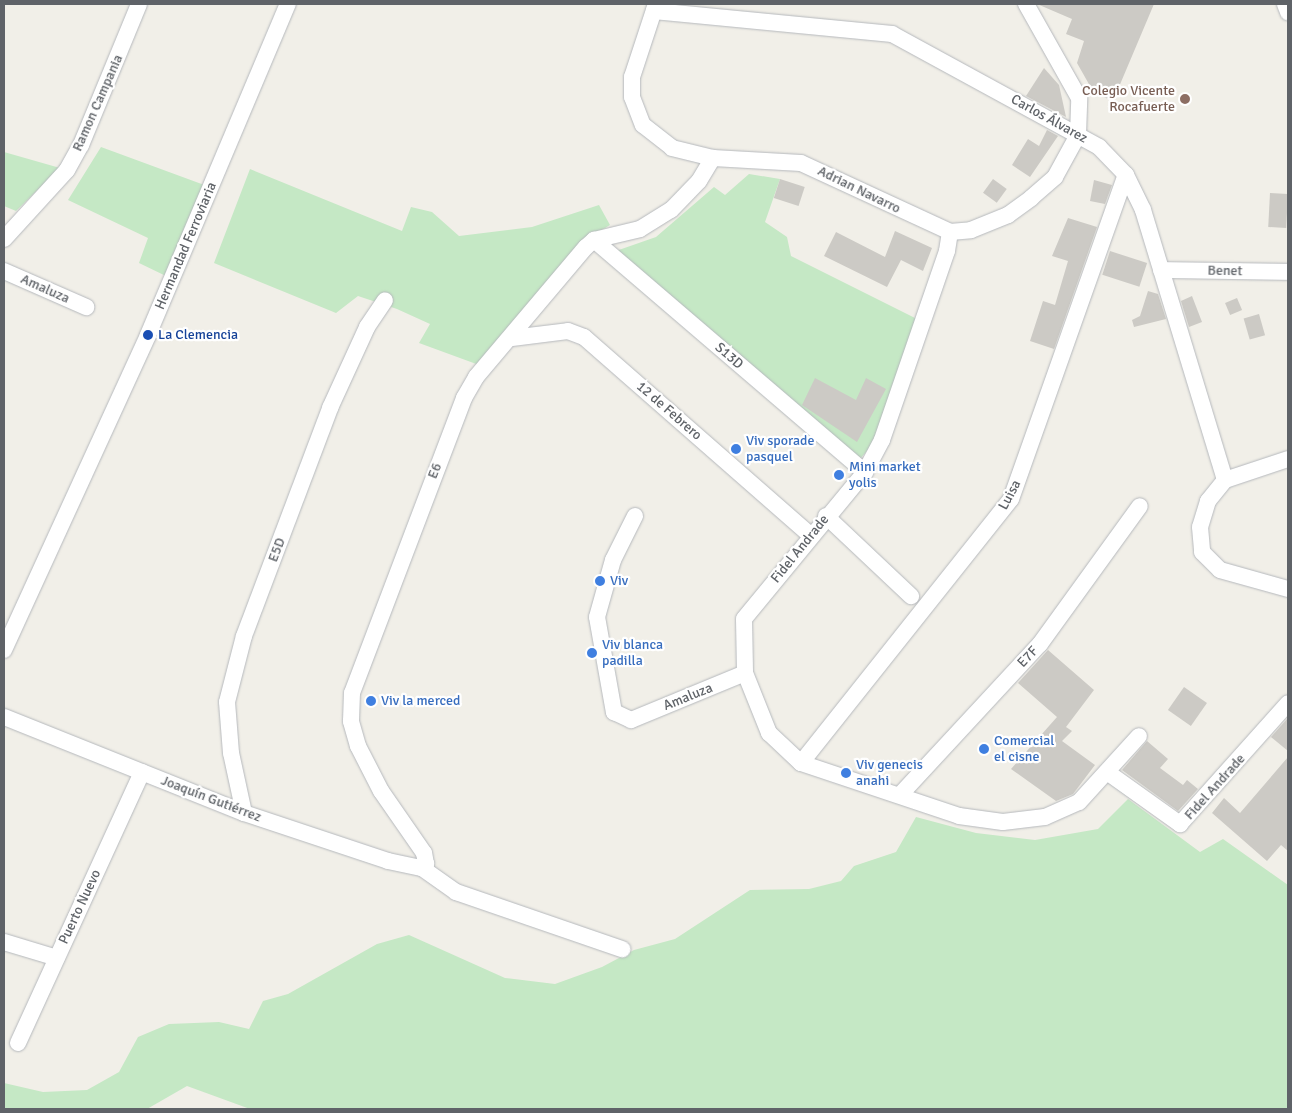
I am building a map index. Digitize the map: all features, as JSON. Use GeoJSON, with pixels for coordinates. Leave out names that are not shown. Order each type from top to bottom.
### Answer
{"type":"FeatureCollection","features":[{"type":"Feature","properties":{"kind":"street","name":"Ramon Campania"},"geometry":{"type":"LineString","coordinates":[[4,239],[67,170],[81,145],[139,4]]}},
{"type":"Feature","properties":{"kind":"street","name":"Hermandad Ferroviaria"},"geometry":{"type":"LineString","coordinates":[[4,650],[156,317],[288,4]]}},
{"type":"Feature","properties":{"kind":"street"},"geometry":{"type":"LineString","coordinates":[[950,232],[971,230],[1008,215],[1031,198],[1055,177],[1078,135],[1079,98],[1026,4]]}},
{"type":"Feature","properties":{"kind":"street"},"geometry":{"type":"LineString","coordinates":[[1285,4],[1288,12]]}},
{"type":"Feature","properties":{"kind":"street","name":"Carlos Álvarez"},"geometry":{"type":"LineString","coordinates":[[655,7],[892,34],[1099,147],[1126,175],[1161,270],[1225,480]]}},
{"type":"Feature","properties":{"kind":"street","name":"Adrian Navarro"},"geometry":{"type":"LineString","coordinates":[[655,7],[632,77],[632,97],[643,125],[672,148],[713,158],[801,163],[950,232]]}},
{"type":"Feature","properties":{"kind":"street"},"geometry":{"type":"LineString","coordinates":[[594,240],[640,229],[671,210],[699,181],[713,158]]}},
{"type":"Feature","properties":{"kind":"street","name":"Luisa"},"geometry":{"type":"LineString","coordinates":[[801,763],[1011,499],[1126,175]]}},
{"type":"Feature","properties":{"kind":"street","name":"Fidel Andrade"},"geometry":{"type":"LineString","coordinates":[[950,232],[948,252],[897,403],[865,472],[810,535],[742,624],[745,674],[769,733],[801,763],[959,816],[1003,822],[1045,817],[1079,802],[1140,736]]}},
{"type":"Feature","properties":{"kind":"street","name":"E6"},"geometry":{"type":"LineString","coordinates":[[422,868],[426,864],[424,853],[382,791],[358,746],[351,721],[352,693],[364,650],[464,398],[594,240]]}},
{"type":"Feature","properties":{"kind":"street","name":"S13D"},"geometry":{"type":"LineString","coordinates":[[594,240],[865,472]]}},
{"type":"Feature","properties":{"kind":"street","name":"Benet"},"geometry":{"type":"LineString","coordinates":[[1161,270],[1288,272]]}},
{"type":"Feature","properties":{"kind":"street","name":"Amaluza"},"geometry":{"type":"LineString","coordinates":[[4,272],[86,307]]}},
{"type":"Feature","properties":{"kind":"street","name":"E5D"},"geometry":{"type":"LineString","coordinates":[[244,813],[231,753],[227,702],[244,636],[330,408],[367,327],[385,300]]}},
{"type":"Feature","properties":{"kind":"street","name":"12 de Febrero"},"geometry":{"type":"LineString","coordinates":[[512,338],[568,331],[584,337],[810,535]]}},
{"type":"Feature","properties":{"kind":"street"},"geometry":{"type":"LineString","coordinates":[[1288,459],[1225,480],[1208,501],[1200,527],[1202,552],[1220,570],[1288,589]]}},
{"type":"Feature","properties":{"kind":"street","name":"E7F"},"geometry":{"type":"LineString","coordinates":[[900,796],[1040,644],[1140,506]]}},
{"type":"Feature","properties":{"kind":"street","name":"Amaluza"},"geometry":{"type":"LineString","coordinates":[[635,516],[613,560],[597,617],[611,704],[614,712],[631,720],[745,674]]}},
{"type":"Feature","properties":{"kind":"street"},"geometry":{"type":"LineString","coordinates":[[826,516],[911,596]]}},
{"type":"Feature","properties":{"kind":"street","name":"Fidel Andrade"},"geometry":{"type":"LineString","coordinates":[[1107,772],[1180,824],[1288,703]]}},
{"type":"Feature","properties":{"kind":"street","name":"Joaquín Gutiérrez"},"geometry":{"type":"LineString","coordinates":[[4,717],[244,813],[388,861],[422,868]]}},
{"type":"Feature","properties":{"kind":"street","name":"Puerto Nuevo"},"geometry":{"type":"LineString","coordinates":[[18,1043],[142,772]]}},
{"type":"Feature","properties":{"kind":"street"},"geometry":{"type":"LineString","coordinates":[[422,868],[456,892],[622,949]]}},
{"type":"Feature","properties":{"kind":"street"},"geometry":{"type":"LineString","coordinates":[[4,942],[57,958]]}},
{"type":"Feature","properties":{"kind":"green space"},"geometry":{"type":"Polygon","coordinates":[[[101,147],[207,186],[168,277],[139,263],[148,238],[68,200],[101,147]]]}},
{"type":"Feature","properties":{"kind":"green space"},"geometry":{"type":"Polygon","coordinates":[[[4,152],[60,168],[16,211],[4,206],[4,152]]]}},
{"type":"Feature","properties":{"kind":"green space"},"geometry":{"type":"Polygon","coordinates":[[[250,169],[402,231],[411,207],[432,212],[459,236],[532,227],[599,205],[610,225],[581,243],[479,365],[419,343],[430,324],[397,309],[358,296],[336,313],[214,263],[250,169]]]}},
{"type":"Feature","properties":{"kind":"green space"},"geometry":{"type":"Polygon","coordinates":[[[749,174],[780,179],[765,222],[787,237],[791,256],[917,319],[876,441],[858,461],[613,252],[656,237],[714,187],[725,195],[749,174]]]}},
{"type":"Feature","properties":{"kind":"green space"},"geometry":{"type":"Polygon","coordinates":[[[1128,799],[1200,852],[1223,839],[1288,885],[1288,1109],[250,1109],[187,1086],[147,1109],[4,1109],[4,1083],[43,1092],[87,1090],[119,1072],[138,1037],[169,1024],[219,1022],[249,1029],[263,1001],[288,994],[377,944],[409,935],[505,978],[555,984],[602,967],[634,950],[675,939],[750,890],[809,889],[841,881],[854,866],[896,852],[916,817],[976,833],[1035,840],[1098,829],[1128,799]]]}},
{"type":"Feature","properties":{"kind":"building"},"geometry":{"type":"Polygon","coordinates":[[[1037,4],[1154,4],[1113,101],[1094,93],[1077,63],[1084,41],[1066,34],[1072,19],[1037,4]]]}},
{"type":"Feature","properties":{"kind":"building"},"geometry":{"type":"Polygon","coordinates":[[[1044,68],[1059,85],[1066,117],[1026,96],[1044,68]]]}},
{"type":"Feature","properties":{"kind":"building"},"geometry":{"type":"Polygon","coordinates":[[[1047,130],[1058,136],[1030,177],[1012,165],[1028,139],[1039,146],[1047,130]]]}},
{"type":"Feature","properties":{"kind":"building"},"geometry":{"type":"Polygon","coordinates":[[[780,179],[805,187],[799,206],[774,198],[780,179]]]}},
{"type":"Feature","properties":{"kind":"building"},"geometry":{"type":"Polygon","coordinates":[[[993,179],[1007,189],[997,203],[983,193],[993,179]]]}},
{"type":"Feature","properties":{"kind":"building"},"geometry":{"type":"Polygon","coordinates":[[[1094,180],[1112,185],[1105,204],[1090,201],[1094,180]]]}},
{"type":"Feature","properties":{"kind":"building"},"geometry":{"type":"Polygon","coordinates":[[[1270,193],[1288,194],[1286,228],[1268,227],[1270,193]]]}},
{"type":"Feature","properties":{"kind":"building"},"geometry":{"type":"Polygon","coordinates":[[[1068,218],[1097,227],[1054,349],[1030,341],[1043,301],[1055,305],[1068,261],[1052,256],[1068,218]]]}},
{"type":"Feature","properties":{"kind":"building"},"geometry":{"type":"Polygon","coordinates":[[[895,231],[932,248],[923,271],[901,260],[887,287],[824,256],[836,232],[885,257],[895,231]]]}},
{"type":"Feature","properties":{"kind":"building"},"geometry":{"type":"Polygon","coordinates":[[[1110,251],[1147,263],[1139,287],[1102,275],[1110,251]]]}},
{"type":"Feature","properties":{"kind":"building"},"geometry":{"type":"Polygon","coordinates":[[[1148,291],[1158,294],[1166,319],[1134,327],[1132,320],[1140,316],[1148,291]]]}},
{"type":"Feature","properties":{"kind":"building"},"geometry":{"type":"Polygon","coordinates":[[[1192,296],[1202,322],[1189,327],[1181,301],[1192,296]]]}},
{"type":"Feature","properties":{"kind":"building"},"geometry":{"type":"Polygon","coordinates":[[[1237,298],[1242,310],[1230,315],[1225,303],[1237,298]]]}},
{"type":"Feature","properties":{"kind":"building"},"geometry":{"type":"Polygon","coordinates":[[[1259,314],[1265,335],[1250,340],[1244,318],[1259,314]]]}},
{"type":"Feature","properties":{"kind":"building"},"geometry":{"type":"Polygon","coordinates":[[[815,378],[856,400],[866,378],[886,389],[857,442],[802,405],[815,378]]]}},
{"type":"Feature","properties":{"kind":"building"},"geometry":{"type":"Polygon","coordinates":[[[1048,650],[1094,690],[1066,727],[1072,731],[1062,741],[1095,765],[1073,794],[1056,801],[1011,769],[1057,717],[1018,683],[1048,650]]]}},
{"type":"Feature","properties":{"kind":"building"},"geometry":{"type":"Polygon","coordinates":[[[1184,687],[1207,703],[1191,726],[1168,710],[1184,687]]]}},
{"type":"Feature","properties":{"kind":"building"},"geometry":{"type":"Polygon","coordinates":[[[1288,718],[1288,751],[1271,737],[1288,718]]]}},
{"type":"Feature","properties":{"kind":"building"},"geometry":{"type":"Polygon","coordinates":[[[1147,741],[1168,759],[1160,768],[1183,785],[1187,780],[1198,789],[1178,811],[1122,770],[1147,741]]]}},
{"type":"Feature","properties":{"kind":"building"},"geometry":{"type":"Polygon","coordinates":[[[1288,757],[1288,851],[1281,845],[1267,861],[1212,813],[1224,798],[1240,813],[1288,757]]]}},
{"type":"Feature","properties":{"kind":"place","name":"Colegio Vicente Rocafuerte"},"geometry":{"type":"Point","coordinates":[1185,99]}},
{"type":"Feature","properties":{"kind":"place","name":"La Clemencia"},"geometry":{"type":"Point","coordinates":[148,335]}},
{"type":"Feature","properties":{"kind":"place","name":"Viv sporade pasquel"},"geometry":{"type":"Point","coordinates":[736,449]}},
{"type":"Feature","properties":{"kind":"place","name":"Mini market yolis"},"geometry":{"type":"Point","coordinates":[839,475]}},
{"type":"Feature","properties":{"kind":"place","name":"Viv"},"geometry":{"type":"Point","coordinates":[600,581]}},
{"type":"Feature","properties":{"kind":"place","name":"Viv blanca padilla"},"geometry":{"type":"Point","coordinates":[592,653]}},
{"type":"Feature","properties":{"kind":"place","name":"Viv la merced"},"geometry":{"type":"Point","coordinates":[371,701]}},
{"type":"Feature","properties":{"kind":"place","name":"Comercial el cisne"},"geometry":{"type":"Point","coordinates":[984,749]}},
{"type":"Feature","properties":{"kind":"place","name":"Viv genecis anahi"},"geometry":{"type":"Point","coordinates":[846,773]}}]}
